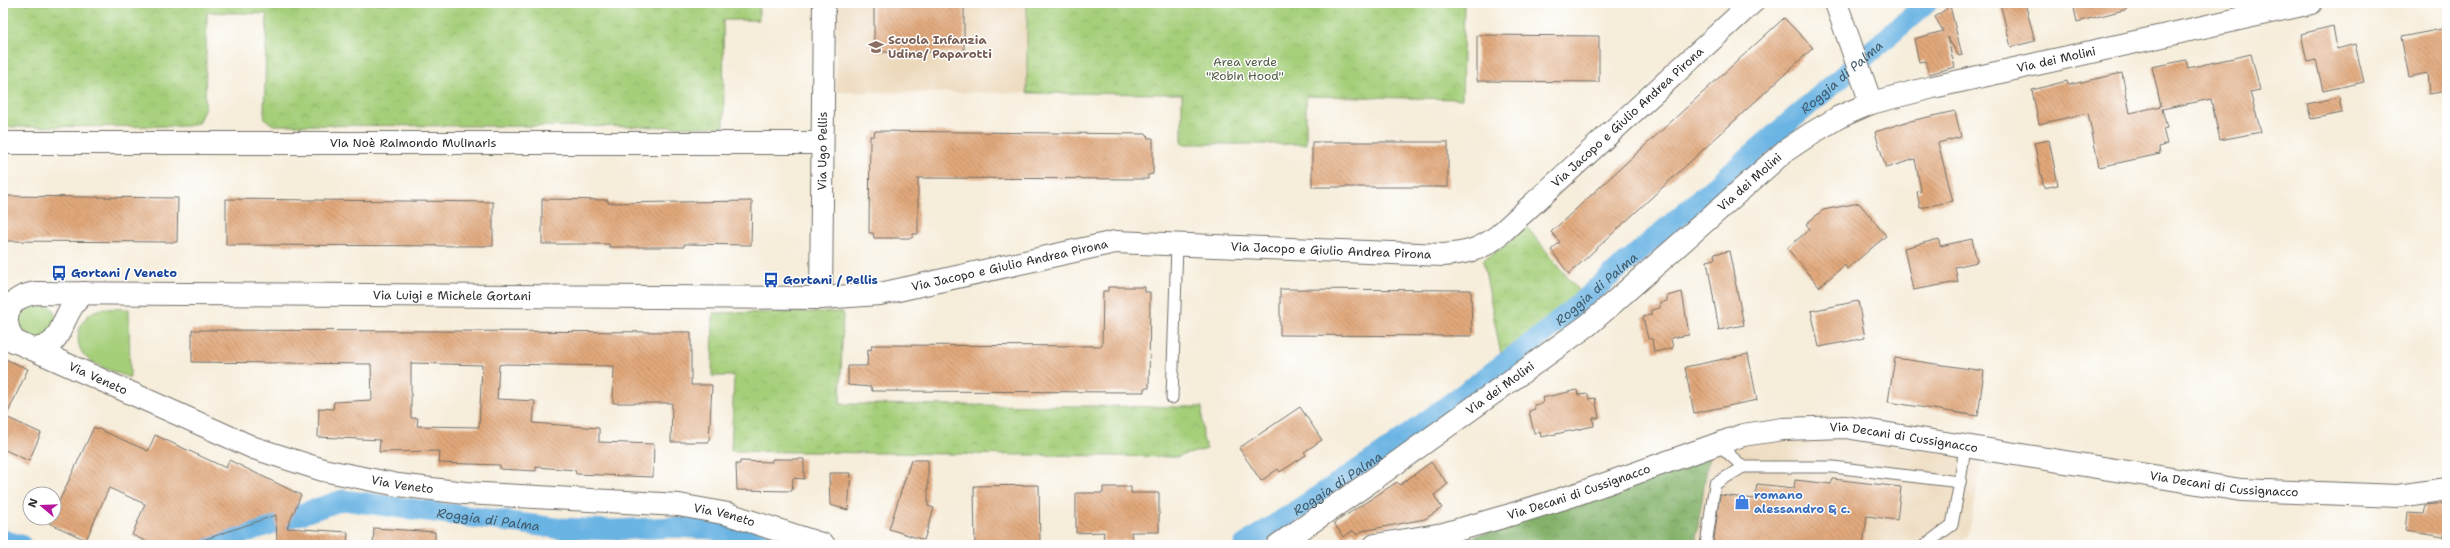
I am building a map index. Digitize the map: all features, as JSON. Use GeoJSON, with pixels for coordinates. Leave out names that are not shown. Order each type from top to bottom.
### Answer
{"type":"FeatureCollection","features":[{"type":"Feature","properties":{"kind":"street","name":"Via Ugo Pellis"},"geometry":{"type":"LineString","coordinates":[[820,298],[824,3]]}},
{"type":"Feature","properties":{"kind":"street","name":"Via Jacopo e Giulio Andrea Pirona"},"geometry":{"type":"LineString","coordinates":[[820,298],[880,294],[1115,242],[1443,255],[1475,250],[1488,244],[1499,235],[1752,3]]}},
{"type":"Feature","properties":{"kind":"street"},"geometry":{"type":"LineString","coordinates":[[1836,3],[1870,97]]}},
{"type":"Feature","properties":{"kind":"street","name":"Via dei Molini"},"geometry":{"type":"LineString","coordinates":[[1278,545],[1367,484],[1588,325],[1785,152],[1870,97],[1933,87],[2311,3]]}},
{"type":"Feature","properties":{"kind":"street","name":"Via Noè Raimondo Mulinaris"},"geometry":{"type":"LineString","coordinates":[[3,143],[822,143]]}},
{"type":"Feature","properties":{"kind":"street"},"geometry":{"type":"LineString","coordinates":[[12,334],[42,348],[51,344],[60,331],[70,308],[84,293]]}},
{"type":"Feature","properties":{"kind":"street","name":"Via Luigi e Michele Gortani"},"geometry":{"type":"LineString","coordinates":[[12,334],[8,312],[9,297],[45,294],[84,293],[820,298]]}},
{"type":"Feature","properties":{"kind":"street"},"geometry":{"type":"LineString","coordinates":[[45,294],[58,304],[60,331],[69,366]]}},
{"type":"Feature","properties":{"kind":"street","name":"Via Veneto"},"geometry":{"type":"LineString","coordinates":[[12,334],[69,366],[254,448],[323,470],[398,485],[465,493],[679,505],[728,514],[824,545]]}},
{"type":"Feature","properties":{"kind":"street","name":"Via Decani di Cussignacco"},"geometry":{"type":"LineString","coordinates":[[1375,545],[1443,534],[1510,515],[1574,495],[1717,443],[1744,435],[1783,429],[1845,427],[2241,490],[2398,496],[2447,489]]}},
{"type":"Feature","properties":{"kind":"lane"},"geometry":{"type":"LineString","coordinates":[[1172,398],[1177,245]]}},
{"type":"Feature","properties":{"kind":"lane"},"geometry":{"type":"LineString","coordinates":[[1717,443],[1743,466]]}},
{"type":"Feature","properties":{"kind":"lane"},"geometry":{"type":"LineString","coordinates":[[1926,545],[1952,526],[1965,447]]}},
{"type":"Feature","properties":{"kind":"lane"},"geometry":{"type":"LineString","coordinates":[[1706,545],[1715,484],[1743,466],[1833,467],[1960,482]]}},
{"type":"Feature","properties":{"kind":"shaded area"},"geometry":{"type":"Polygon","coordinates":[[[836,3],[1027,3],[1027,93],[836,92],[836,3]]]}},
{"type":"Feature","properties":{"kind":"shaded area"},"geometry":{"type":"Polygon","coordinates":[[[1830,437],[1983,459],[1968,537],[1957,545],[1695,545],[1710,448],[1775,438],[1830,437]]]}},
{"type":"Feature","properties":{"kind":"green space"},"geometry":{"type":"Polygon","coordinates":[[[3,3],[759,3],[759,20],[723,20],[724,127],[273,125],[265,119],[264,113],[267,14],[207,12],[205,108],[198,123],[187,126],[3,127],[3,3]]]}},
{"type":"Feature","properties":{"kind":"green space","name":"Area verde \"Robin Hood\""},"geometry":{"type":"Polygon","coordinates":[[[1027,3],[1464,3],[1462,99],[1306,96],[1306,144],[1182,144],[1182,94],[1027,93],[1027,3]]]}},
{"type":"Feature","properties":{"kind":"green space"},"geometry":{"type":"Polygon","coordinates":[[[1526,226],[1581,294],[1548,322],[1501,355],[1483,260],[1508,244],[1526,226]]]}},
{"type":"Feature","properties":{"kind":"green space"},"geometry":{"type":"Polygon","coordinates":[[[44,301],[53,309],[57,320],[49,339],[23,340],[13,317],[18,307],[44,301]]]}},
{"type":"Feature","properties":{"kind":"green space"},"geometry":{"type":"Polygon","coordinates":[[[107,309],[129,309],[130,378],[102,367],[87,358],[79,347],[78,340],[84,320],[95,311],[107,309]]]}},
{"type":"Feature","properties":{"kind":"green space"},"geometry":{"type":"Polygon","coordinates":[[[843,312],[840,404],[1202,407],[1203,438],[1207,449],[1176,457],[731,451],[734,376],[712,376],[713,313],[843,312]]]}},
{"type":"Feature","properties":{"kind":"green space"},"geometry":{"type":"Polygon","coordinates":[[[1710,448],[1695,545],[1441,545],[1494,531],[1710,448]]]}},
{"type":"Feature","properties":{"kind":"building"},"geometry":{"type":"Polygon","coordinates":[[[874,3],[964,3],[964,52],[874,52],[874,3]]]}},
{"type":"Feature","properties":{"kind":"building"},"geometry":{"type":"Polygon","coordinates":[[[2000,3],[2025,3],[2035,41],[2011,47],[2000,3]]]}},
{"type":"Feature","properties":{"kind":"building"},"geometry":{"type":"Polygon","coordinates":[[[2073,3],[2127,3],[2128,9],[2077,22],[2073,3]]]}},
{"type":"Feature","properties":{"kind":"building"},"geometry":{"type":"Polygon","coordinates":[[[1950,6],[1962,55],[1959,56],[1947,37],[1955,67],[1929,74],[1925,61],[1919,62],[1914,39],[1943,31],[1935,17],[1950,6]]]}},
{"type":"Feature","properties":{"kind":"building"},"geometry":{"type":"Polygon","coordinates":[[[1784,18],[1813,48],[1569,274],[1551,250],[1560,242],[1551,232],[1784,18]]]}},
{"type":"Feature","properties":{"kind":"building"},"geometry":{"type":"Polygon","coordinates":[[[2333,26],[2337,49],[2355,44],[2364,82],[2323,91],[2316,60],[2307,62],[2301,34],[2333,26]]]}},
{"type":"Feature","properties":{"kind":"building"},"geometry":{"type":"Polygon","coordinates":[[[2447,28],[2447,91],[2429,94],[2427,73],[2409,77],[2401,37],[2447,28]]]}},
{"type":"Feature","properties":{"kind":"building"},"geometry":{"type":"Polygon","coordinates":[[[1477,35],[1599,36],[1599,82],[1477,81],[1477,35]]]}},
{"type":"Feature","properties":{"kind":"building"},"geometry":{"type":"Polygon","coordinates":[[[2251,54],[2260,90],[2250,92],[2261,132],[2220,140],[2211,99],[2162,109],[2167,128],[2163,129],[2167,144],[2159,147],[2160,154],[2099,167],[2088,113],[2039,124],[2032,90],[2067,81],[2068,85],[2122,73],[2130,113],[2161,106],[2152,67],[2186,60],[2188,68],[2251,54]]]}},
{"type":"Feature","properties":{"kind":"building"},"geometry":{"type":"Polygon","coordinates":[[[2339,97],[2342,113],[2311,119],[2307,104],[2339,97]]]}},
{"type":"Feature","properties":{"kind":"building"},"geometry":{"type":"Polygon","coordinates":[[[1955,111],[1961,137],[1938,143],[1953,201],[1920,208],[1917,192],[1921,191],[1915,159],[1886,168],[1875,132],[1906,122],[1955,111]]]}},
{"type":"Feature","properties":{"kind":"building"},"geometry":{"type":"Polygon","coordinates":[[[875,131],[1147,134],[1148,138],[1153,138],[1153,174],[1148,175],[1148,179],[918,178],[918,234],[913,234],[912,238],[874,238],[873,233],[869,233],[870,136],[874,136],[875,131]]]}},
{"type":"Feature","properties":{"kind":"building"},"geometry":{"type":"Polygon","coordinates":[[[2049,140],[2058,185],[2044,188],[2034,143],[2049,140]]]}},
{"type":"Feature","properties":{"kind":"building"},"geometry":{"type":"Polygon","coordinates":[[[1312,142],[1448,142],[1448,187],[1312,187],[1312,142]]]}},
{"type":"Feature","properties":{"kind":"building"},"geometry":{"type":"Polygon","coordinates":[[[3,196],[178,198],[177,242],[3,241],[3,196]]]}},
{"type":"Feature","properties":{"kind":"building"},"geometry":{"type":"Polygon","coordinates":[[[226,199],[493,202],[493,246],[226,245],[226,199]]]}},
{"type":"Feature","properties":{"kind":"building"},"geometry":{"type":"Polygon","coordinates":[[[542,199],[608,200],[608,203],[752,201],[751,245],[684,244],[684,247],[609,247],[609,244],[542,244],[542,199]]]}},
{"type":"Feature","properties":{"kind":"building"},"geometry":{"type":"Polygon","coordinates":[[[1859,203],[1886,236],[1847,269],[1845,265],[1819,287],[1787,248],[1810,229],[1806,224],[1823,210],[1859,203]]]}},
{"type":"Feature","properties":{"kind":"building"},"geometry":{"type":"Polygon","coordinates":[[[1939,239],[1940,246],[1972,239],[1977,262],[1955,267],[1958,282],[1913,290],[1904,248],[1939,239]]]}},
{"type":"Feature","properties":{"kind":"building"},"geometry":{"type":"Polygon","coordinates":[[[1729,251],[1744,325],[1719,330],[1707,261],[1715,259],[1714,254],[1729,251]]]}},
{"type":"Feature","properties":{"kind":"building"},"geometry":{"type":"Polygon","coordinates":[[[1108,287],[1145,287],[1145,292],[1150,292],[1149,388],[1144,388],[1144,392],[872,391],[871,387],[848,385],[848,366],[867,366],[868,349],[871,350],[872,345],[1102,346],[1103,291],[1108,291],[1108,287]]]}},
{"type":"Feature","properties":{"kind":"building"},"geometry":{"type":"Polygon","coordinates":[[[1280,289],[1471,290],[1472,336],[1280,335],[1280,289]]]}},
{"type":"Feature","properties":{"kind":"building"},"geometry":{"type":"Polygon","coordinates":[[[1682,292],[1689,335],[1671,338],[1673,348],[1654,352],[1652,339],[1648,339],[1643,317],[1651,315],[1651,310],[1660,308],[1660,303],[1667,301],[1667,296],[1682,292]]]}},
{"type":"Feature","properties":{"kind":"building"},"geometry":{"type":"Polygon","coordinates":[[[1858,301],[1865,338],[1819,347],[1811,311],[1858,301]]]}},
{"type":"Feature","properties":{"kind":"building"},"geometry":{"type":"Polygon","coordinates":[[[192,330],[691,332],[691,385],[712,385],[709,442],[671,442],[672,403],[613,403],[614,366],[504,364],[499,365],[497,399],[535,401],[533,423],[599,428],[599,442],[654,444],[653,477],[576,474],[575,470],[536,467],[536,471],[500,469],[500,465],[439,463],[440,451],[379,452],[380,440],[318,437],[319,408],[333,409],[334,402],[372,400],[371,364],[192,362],[192,330]],[[411,363],[411,418],[418,418],[417,426],[479,427],[482,365],[411,363]]]}},
{"type":"Feature","properties":{"kind":"building"},"geometry":{"type":"Polygon","coordinates":[[[1748,354],[1757,400],[1694,413],[1685,367],[1748,354]]]}},
{"type":"Feature","properties":{"kind":"building"},"geometry":{"type":"Polygon","coordinates":[[[3,358],[28,369],[6,417],[41,433],[29,461],[3,449],[3,358]]]}},
{"type":"Feature","properties":{"kind":"building"},"geometry":{"type":"Polygon","coordinates":[[[1895,358],[1984,371],[1978,416],[1888,402],[1895,358]]]}},
{"type":"Feature","properties":{"kind":"building"},"geometry":{"type":"Polygon","coordinates":[[[1577,390],[1578,395],[1588,394],[1589,399],[1595,398],[1599,418],[1593,418],[1594,426],[1541,437],[1540,432],[1534,433],[1529,411],[1535,409],[1534,405],[1543,403],[1542,398],[1577,390]]]}},
{"type":"Feature","properties":{"kind":"building"},"geometry":{"type":"Polygon","coordinates":[[[1300,407],[1322,440],[1304,452],[1306,455],[1280,472],[1278,469],[1261,481],[1239,448],[1300,407]]]}},
{"type":"Feature","properties":{"kind":"building"},"geometry":{"type":"Polygon","coordinates":[[[94,427],[148,451],[155,435],[226,468],[229,460],[301,495],[287,528],[348,532],[347,545],[277,545],[276,515],[206,539],[195,545],[154,545],[132,535],[145,504],[109,488],[86,540],[56,526],[62,526],[62,495],[94,427]]]}},
{"type":"Feature","properties":{"kind":"building"},"geometry":{"type":"Polygon","coordinates":[[[772,459],[804,459],[804,479],[793,478],[792,491],[737,490],[736,464],[740,464],[740,461],[772,462],[772,459]]]}},
{"type":"Feature","properties":{"kind":"building"},"geometry":{"type":"Polygon","coordinates":[[[911,460],[928,460],[928,506],[934,508],[924,540],[889,529],[911,460]]]}},
{"type":"Feature","properties":{"kind":"building"},"geometry":{"type":"Polygon","coordinates":[[[1431,462],[1448,484],[1434,495],[1442,508],[1425,519],[1362,531],[1357,535],[1353,531],[1343,537],[1334,523],[1397,482],[1400,485],[1431,462]]]}},
{"type":"Feature","properties":{"kind":"building"},"geometry":{"type":"Polygon","coordinates":[[[829,473],[851,473],[848,510],[830,505],[829,473]]]}},
{"type":"Feature","properties":{"kind":"building"},"geometry":{"type":"Polygon","coordinates":[[[1833,479],[1901,487],[1897,520],[1867,516],[1863,545],[1713,545],[1720,495],[1755,499],[1757,484],[1794,488],[1795,480],[1831,484],[1833,479]]]}},
{"type":"Feature","properties":{"kind":"building"},"geometry":{"type":"Polygon","coordinates":[[[1039,485],[1040,545],[975,545],[974,486],[1039,485]]]}},
{"type":"Feature","properties":{"kind":"building"},"geometry":{"type":"Polygon","coordinates":[[[1103,487],[1131,487],[1131,493],[1159,493],[1159,532],[1131,532],[1132,540],[1103,541],[1104,532],[1076,533],[1076,493],[1103,493],[1103,487]]]}},
{"type":"Feature","properties":{"kind":"building"},"geometry":{"type":"Polygon","coordinates":[[[2447,503],[2444,537],[2406,531],[2408,513],[2423,514],[2425,505],[2447,503]]]}},
{"type":"Feature","properties":{"kind":"building"},"geometry":{"type":"Polygon","coordinates":[[[374,528],[435,532],[435,545],[373,545],[374,528]]]}},
{"type":"Feature","properties":{"kind":"waterway","name":"Roggia di Palma"},"geometry":{"type":"LineString","coordinates":[[1244,545],[1389,449],[1541,336],[1927,3]]}},
{"type":"Feature","properties":{"kind":"waterway","name":"Roggia di Palma"},"geometry":{"type":"LineString","coordinates":[[207,545],[343,500],[556,528],[614,530],[674,527],[713,529],[774,545]]}},
{"type":"Feature","properties":{"kind":"waterway","name":"Roggia di Palma"},"geometry":{"type":"LineString","coordinates":[[3,540],[21,545]]}},
{"type":"Feature","properties":{"kind":"place","name":"Scuola Infanzia Udine/ Paparotti"},"geometry":{"type":"Point","coordinates":[876,47]}},
{"type":"Feature","properties":{"kind":"place","name":"Gortani / Veneto"},"geometry":{"type":"Point","coordinates":[59,273]}},
{"type":"Feature","properties":{"kind":"place","name":"Gortani / Pellis"},"geometry":{"type":"Point","coordinates":[771,280]}},
{"type":"Feature","properties":{"kind":"place","name":"romano alessandro & c."},"geometry":{"type":"Point","coordinates":[1742,502]}}]}
